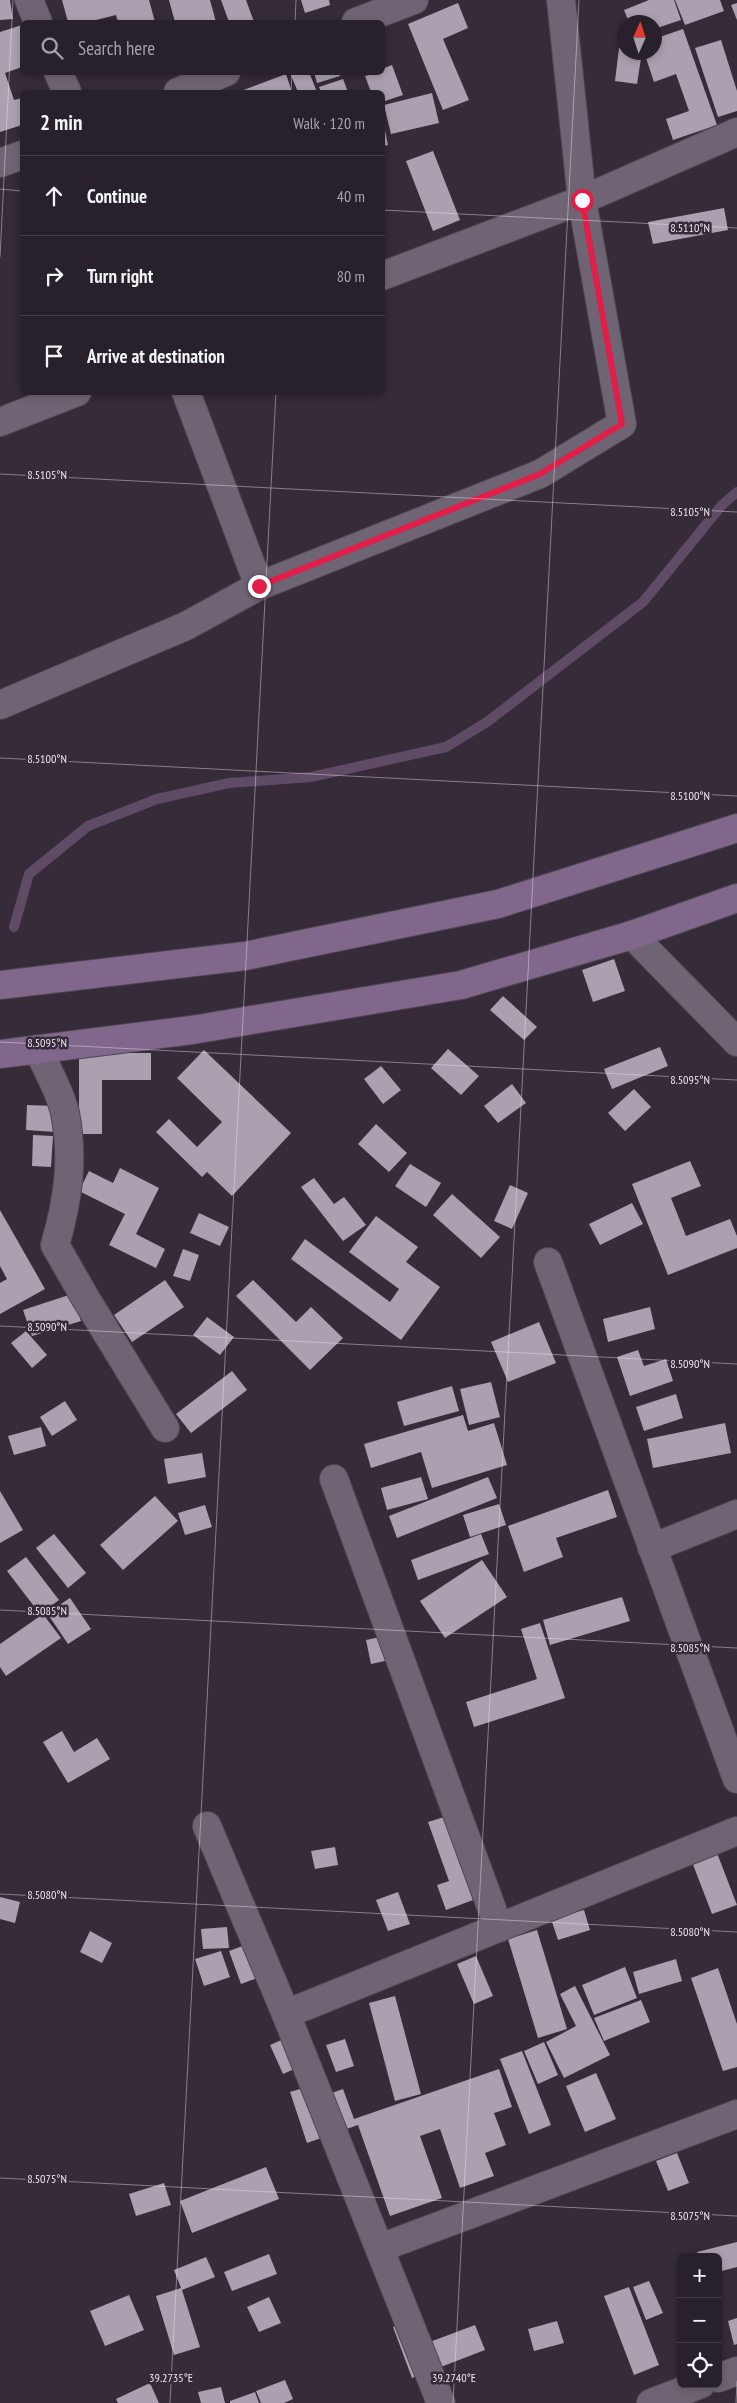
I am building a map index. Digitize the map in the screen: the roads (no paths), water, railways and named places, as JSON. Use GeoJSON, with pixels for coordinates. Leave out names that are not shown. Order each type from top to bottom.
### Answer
{"type":"FeatureCollection","features":[{"type":"Feature","properties":{"kind":"main road"},"geometry":{"type":"LineString","coordinates":[[0,985],[245,956],[498,904],[737,828]]}},
{"type":"Feature","properties":{"kind":"main road"},"geometry":{"type":"LineString","coordinates":[[0,1054],[192,1030],[461,984],[632,935],[737,898]]}},
{"type":"Feature","properties":{"kind":"street"},"geometry":{"type":"LineString","coordinates":[[29,0],[37,20]]}},
{"type":"Feature","properties":{"kind":"street"},"geometry":{"type":"LineString","coordinates":[[361,20],[414,0]]}},
{"type":"Feature","properties":{"kind":"street"},"geometry":{"type":"LineString","coordinates":[[0,705],[186,626],[259,586],[540,474],[622,424],[582,200],[561,0]]}},
{"type":"Feature","properties":{"kind":"street"},"geometry":{"type":"LineString","coordinates":[[59,75],[65,90]]}},
{"type":"Feature","properties":{"kind":"street"},"geometry":{"type":"LineString","coordinates":[[183,90],[219,75]]}},
{"type":"Feature","properties":{"kind":"street"},"geometry":{"type":"LineString","coordinates":[[385,275],[582,200],[737,132]]}},
{"type":"Feature","properties":{"kind":"street"},"geometry":{"type":"LineString","coordinates":[[0,163],[20,156]]}},
{"type":"Feature","properties":{"kind":"street"},"geometry":{"type":"LineString","coordinates":[[0,422],[69,395]]}},
{"type":"Feature","properties":{"kind":"street"},"geometry":{"type":"LineString","coordinates":[[187,395],[259,586]]}},
{"type":"Feature","properties":{"kind":"street"},"geometry":{"type":"LineString","coordinates":[[632,935],[735,1039]]}},
{"type":"Feature","properties":{"kind":"street"},"geometry":{"type":"LineString","coordinates":[[38,1049],[65,1111],[70,1160],[66,1205],[55,1244],[86,1299],[165,1428]]}},
{"type":"Feature","properties":{"kind":"street"},"geometry":{"type":"LineString","coordinates":[[548,1262],[737,1779]]}},
{"type":"Feature","properties":{"kind":"street"},"geometry":{"type":"LineString","coordinates":[[334,1479],[499,1928]]}},
{"type":"Feature","properties":{"kind":"street"},"geometry":{"type":"LineString","coordinates":[[652,1548],[737,1514]]}},
{"type":"Feature","properties":{"kind":"street"},"geometry":{"type":"LineString","coordinates":[[207,1826],[286,2014],[441,2403]]}},
{"type":"Feature","properties":{"kind":"street"},"geometry":{"type":"LineString","coordinates":[[286,2014],[737,1831]]}},
{"type":"Feature","properties":{"kind":"street"},"geometry":{"type":"LineString","coordinates":[[380,2248],[737,2114]]}},
{"type":"Feature","properties":{"kind":"street"},"geometry":{"type":"LineString","coordinates":[[722,2377],[737,2371]]}},
{"type":"Feature","properties":{"kind":"street"},"geometry":{"type":"LineString","coordinates":[[651,2403],[690,2388]]}},
{"type":"Feature","properties":{"kind":"waterway"},"geometry":{"type":"LineString","coordinates":[[14,927],[29,874],[88,826],[157,799],[229,783],[311,777],[446,747],[487,722],[643,602],[722,505],[737,492]]}}]}
